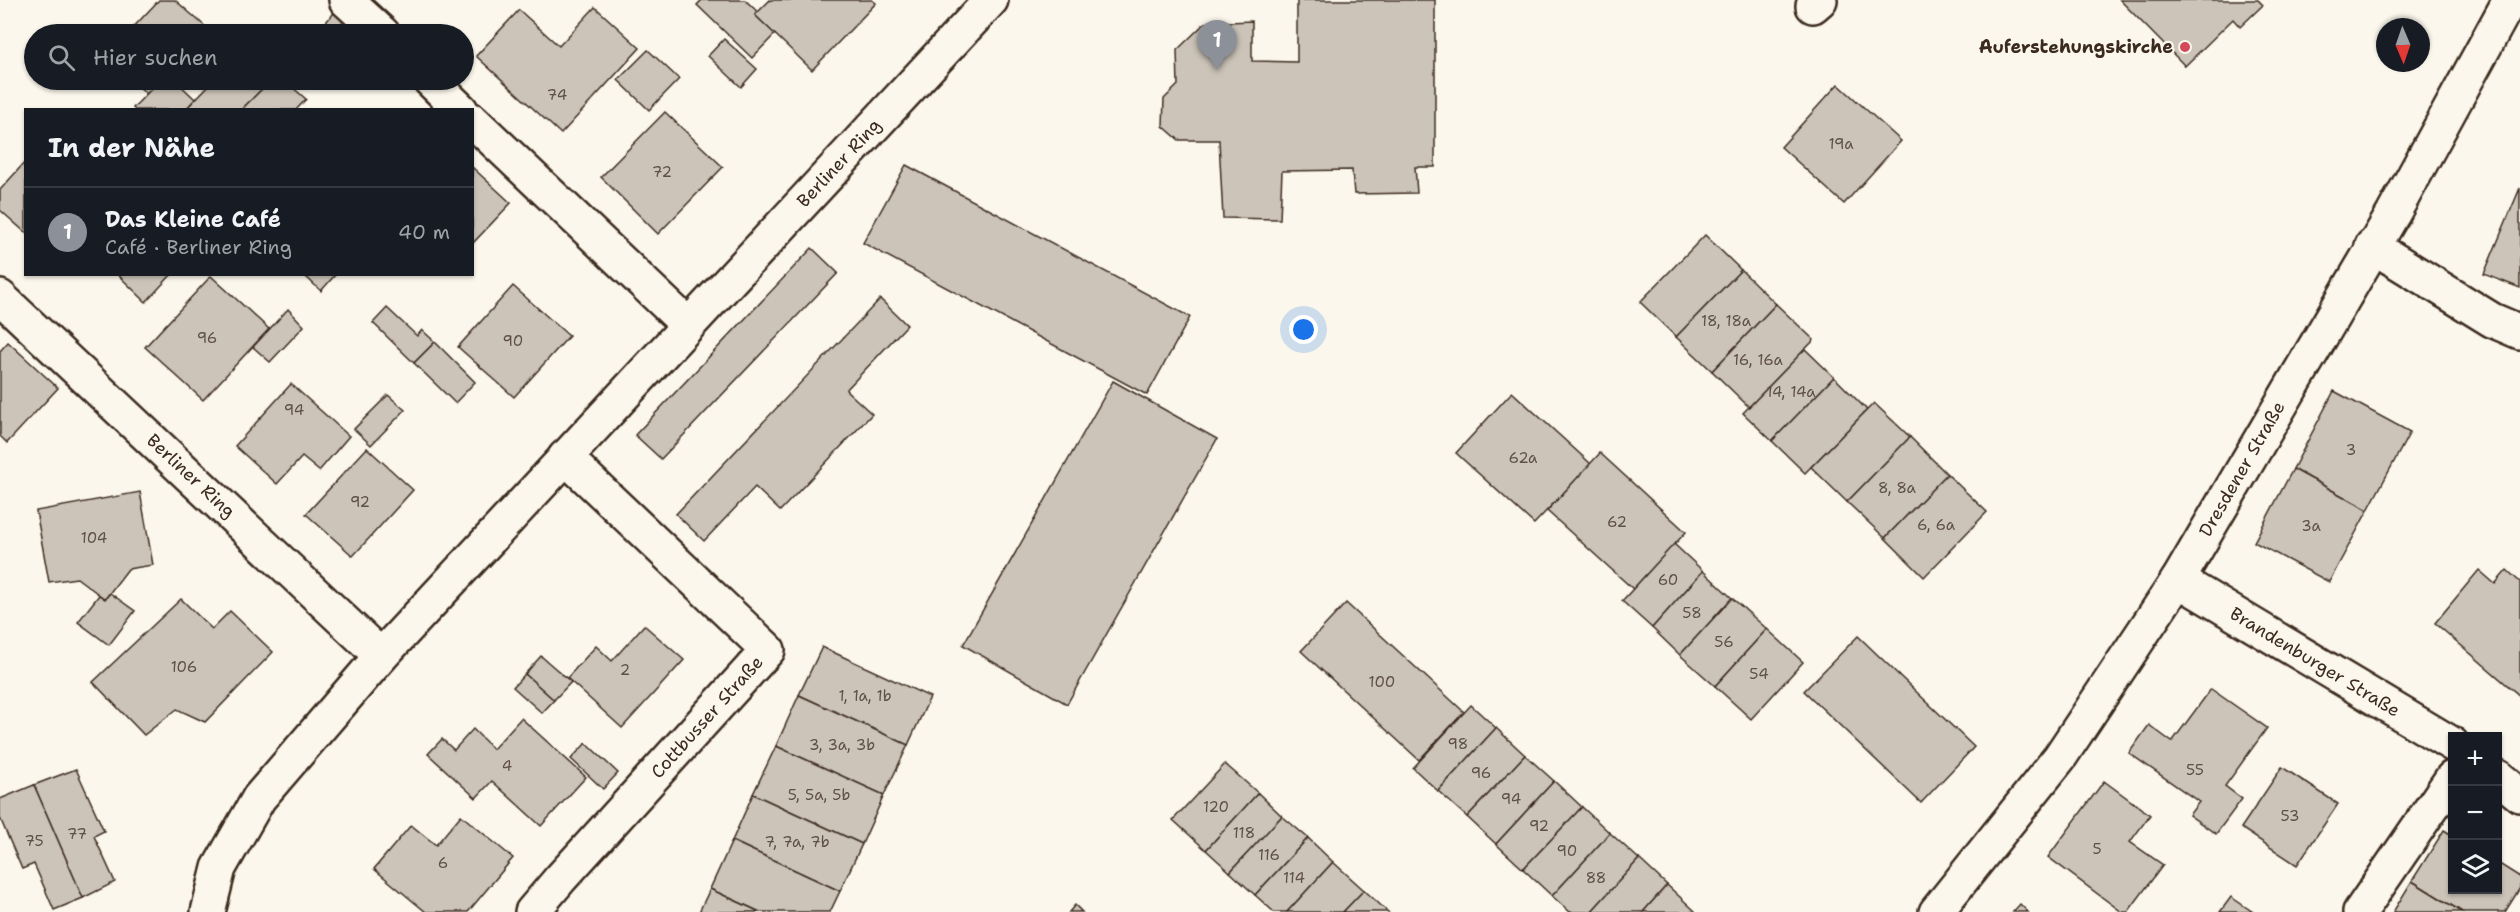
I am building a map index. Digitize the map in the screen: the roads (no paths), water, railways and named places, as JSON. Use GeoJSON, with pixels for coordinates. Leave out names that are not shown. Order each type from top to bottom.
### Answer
{"type":"FeatureCollection","features":[{"type":"Feature","properties":{"kind":"street"},"geometry":{"type":"LineString","coordinates":[[346,0],[371,24]]}},
{"type":"Feature","properties":{"kind":"street","name":"Berliner Ring"},"geometry":{"type":"LineString","coordinates":[[208,912],[219,868],[259,798],[381,656],[991,0]]}},
{"type":"Feature","properties":{"kind":"street","name":"Dresdener Straße"},"geometry":{"type":"LineString","coordinates":[[1936,912],[2060,756],[2178,580],[2372,246],[2393,214],[2510,0]]}},
{"type":"Feature","properties":{"kind":"street"},"geometry":{"type":"LineString","coordinates":[[440,90],[459,108]]}},
{"type":"Feature","properties":{"kind":"street"},"geometry":{"type":"LineString","coordinates":[[474,122],[688,325]]}},
{"type":"Feature","properties":{"kind":"street"},"geometry":{"type":"LineString","coordinates":[[2372,246],[2492,320],[2520,332]]}},
{"type":"Feature","properties":{"kind":"street","name":"Berliner Ring"},"geometry":{"type":"LineString","coordinates":[[0,297],[381,656]]}},
{"type":"Feature","properties":{"kind":"street","name":"Cottbusser Straße"},"geometry":{"type":"LineString","coordinates":[[532,912],[768,650],[565,457]]}},
{"type":"Feature","properties":{"kind":"street","name":"Brandenburger Straße"},"geometry":{"type":"LineString","coordinates":[[2178,580],[2448,742]]}},
{"type":"Feature","properties":{"kind":"street"},"geometry":{"type":"LineString","coordinates":[[2502,780],[2520,795]]}},
{"type":"Feature","properties":{"kind":"street"},"geometry":{"type":"LineString","coordinates":[[2360,912],[2448,784]]}},
{"type":"Feature","properties":{"kind":"place","name":"Auferstehungskirche"},"geometry":{"type":"Point","coordinates":[2185,47]}},
{"type":"Feature","properties":{"kind":"place","name":"Das Kleine Café"},"geometry":{"type":"Point","coordinates":[1217,70]}}]}
